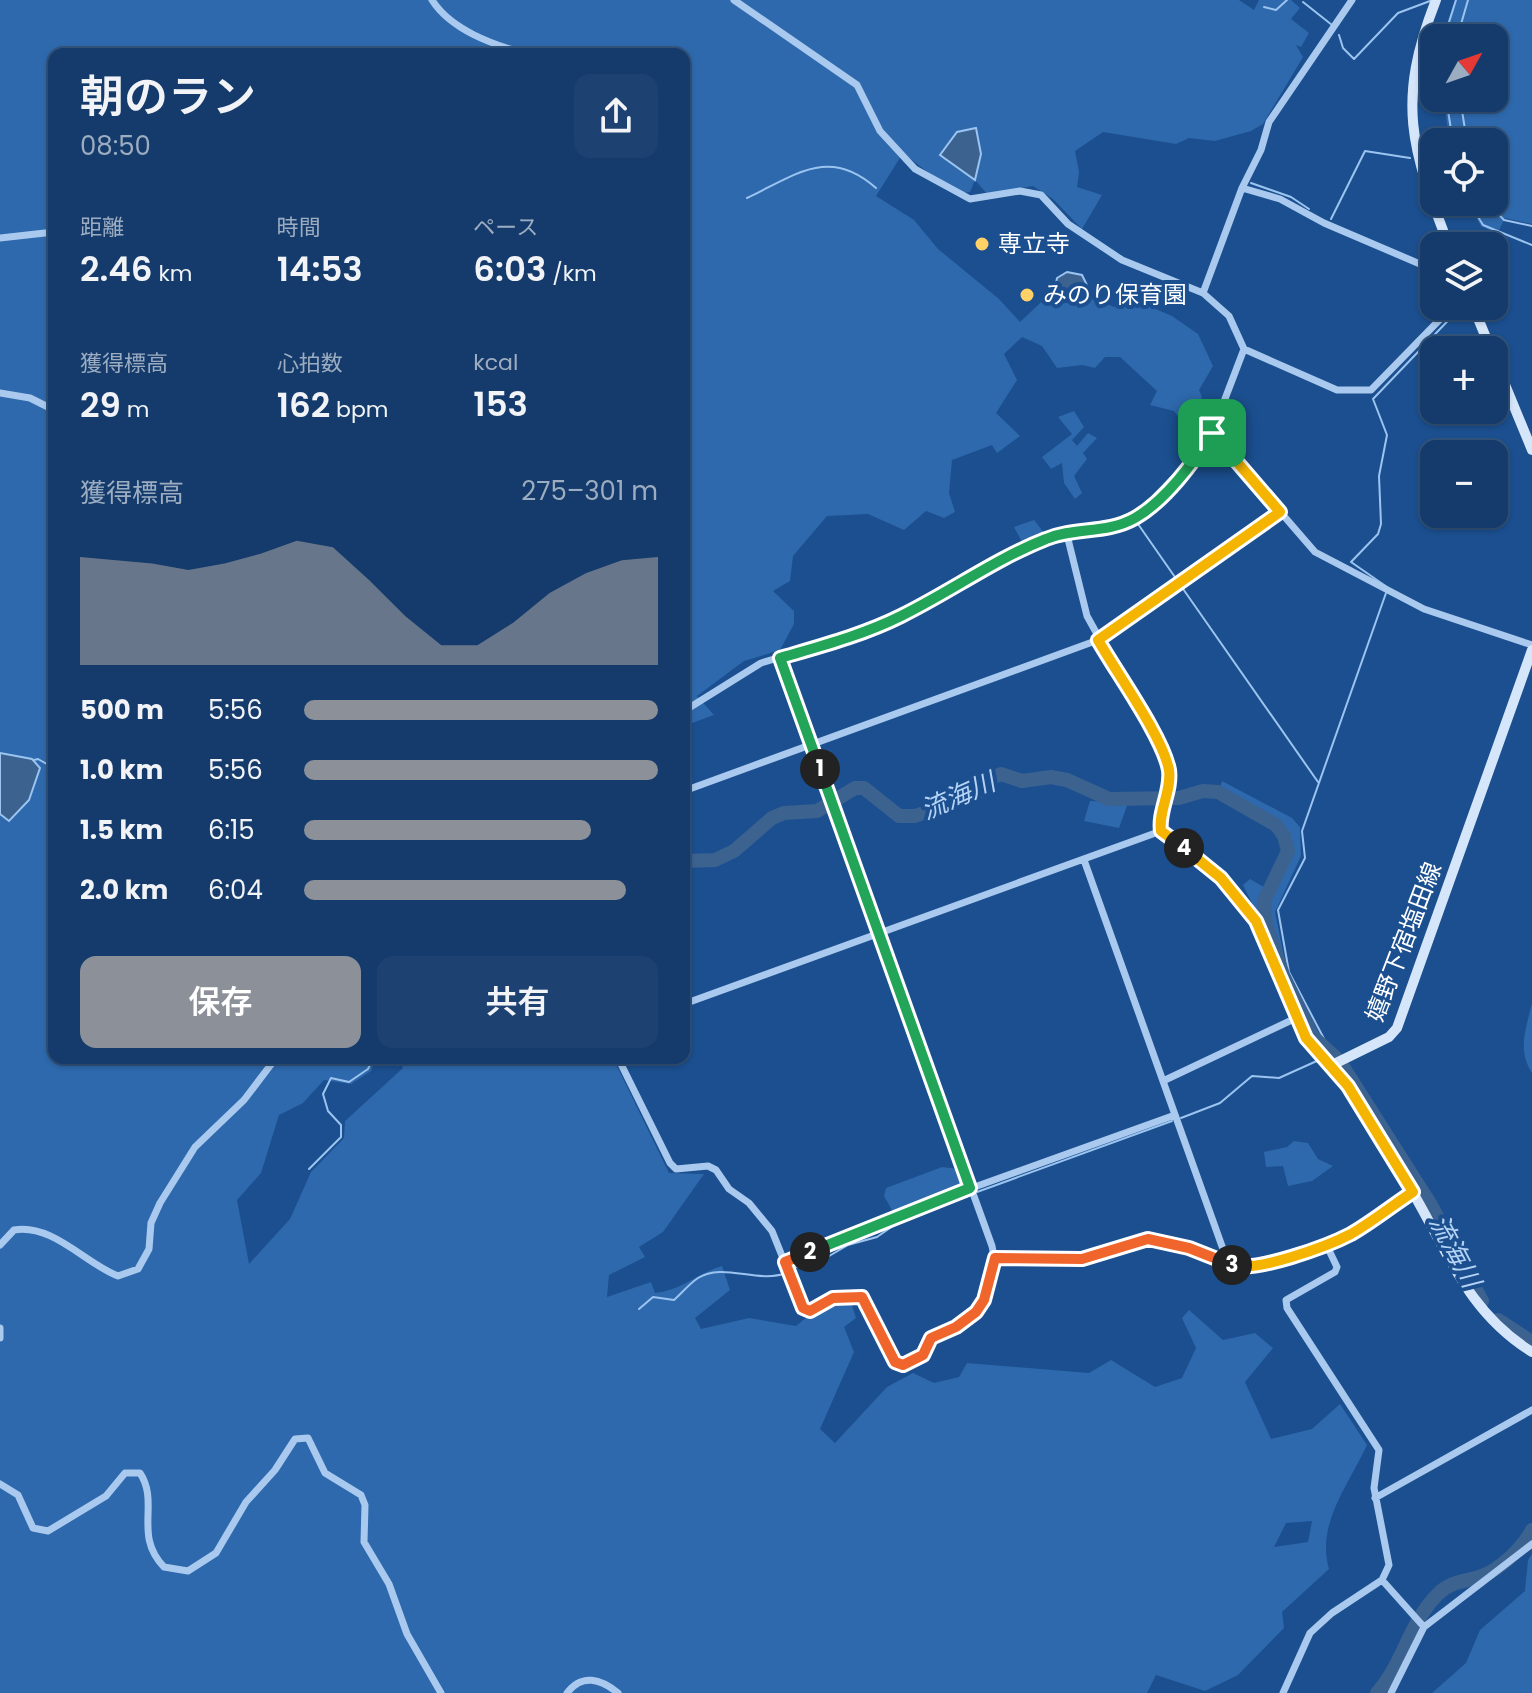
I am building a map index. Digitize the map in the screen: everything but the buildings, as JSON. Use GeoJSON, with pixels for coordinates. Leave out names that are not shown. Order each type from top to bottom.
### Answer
{"type":"FeatureCollection","features":[{"type":"Feature","properties":{"kind":"main road"},"geometry":{"type":"LineString","coordinates":[[1436,0],[1413,74],[1410,112],[1416,156],[1444,232]]}},
{"type":"Feature","properties":{"kind":"main road"},"geometry":{"type":"LineString","coordinates":[[1508,392],[1532,450]]}},
{"type":"Feature","properties":{"kind":"main road","name":"嬉野下宿塩田線"},"geometry":{"type":"LineString","coordinates":[[1332,1065],[1389,1037],[1397,1028],[1532,647]]}},
{"type":"Feature","properties":{"kind":"main road"},"geometry":{"type":"LineString","coordinates":[[1332,1065],[1367,1115],[1479,1308],[1507,1337],[1532,1352]]}},
{"type":"Feature","properties":{"kind":"street"},"geometry":{"type":"LineString","coordinates":[[432,0],[457,23],[492,44],[505,48]]}},
{"type":"Feature","properties":{"kind":"street"},"geometry":{"type":"LineString","coordinates":[[734,0],[848,76],[863,93],[889,144],[915,169],[970,199],[1020,191],[1041,195],[1068,224],[1122,260],[1203,293],[1229,316],[1244,349],[1337,390],[1371,390],[1439,320]]}},
{"type":"Feature","properties":{"kind":"street"},"geometry":{"type":"LineString","coordinates":[[1203,293],[1242,188],[1261,150],[1269,122],[1352,0]]}},
{"type":"Feature","properties":{"kind":"street"},"geometry":{"type":"LineString","coordinates":[[1242,188],[1280,199],[1324,223],[1420,264]]}},
{"type":"Feature","properties":{"kind":"street"},"geometry":{"type":"LineString","coordinates":[[0,238],[48,233]]}},
{"type":"Feature","properties":{"kind":"street"},"geometry":{"type":"LineString","coordinates":[[690,707],[745,670],[849,637],[899,617],[1005,557],[1050,537],[1113,527],[1136,517],[1162,495],[1212,433],[1244,349]]}},
{"type":"Feature","properties":{"kind":"street"},"geometry":{"type":"LineString","coordinates":[[0,393],[30,398],[48,407]]}},
{"type":"Feature","properties":{"kind":"street"},"geometry":{"type":"LineString","coordinates":[[1212,433],[1315,552],[1424,609],[1532,647]]}},
{"type":"Feature","properties":{"kind":"street"},"geometry":{"type":"LineString","coordinates":[[690,789],[1098,640],[1280,512]]}},
{"type":"Feature","properties":{"kind":"street"},"geometry":{"type":"LineString","coordinates":[[1067,535],[1087,616],[1158,744],[1169,771],[1161,831]]}},
{"type":"Feature","properties":{"kind":"street"},"geometry":{"type":"LineString","coordinates":[[621,1064],[670,1163],[676,1169],[708,1166],[716,1170],[729,1189],[749,1203],[772,1231],[803,1308],[810,1311],[833,1298],[862,1297],[895,1362],[903,1365],[923,1355],[931,1338],[956,1327],[976,1312],[984,1300],[995,1258],[780,658]]}},
{"type":"Feature","properties":{"kind":"street"},"geometry":{"type":"LineString","coordinates":[[690,1002],[1161,831]]}},
{"type":"Feature","properties":{"kind":"street"},"geometry":{"type":"LineString","coordinates":[[1161,831],[1214,871],[1256,921],[1306,1038],[1332,1065]]}},
{"type":"Feature","properties":{"kind":"street"},"geometry":{"type":"LineString","coordinates":[[1084,860],[1228,1263]]}},
{"type":"Feature","properties":{"kind":"street"},"geometry":{"type":"LineString","coordinates":[[1163,1081],[1296,1018]]}},
{"type":"Feature","properties":{"kind":"street"},"geometry":{"type":"LineString","coordinates":[[0,1245],[14,1230],[30,1231],[79,1251],[118,1276],[138,1269],[149,1249],[151,1223],[160,1203],[195,1147],[244,1100],[271,1064]]}},
{"type":"Feature","properties":{"kind":"street"},"geometry":{"type":"LineString","coordinates":[[785,1262],[970,1188],[1175,1115]]}},
{"type":"Feature","properties":{"kind":"street"},"geometry":{"type":"LineString","coordinates":[[995,1258],[1082,1259],[1148,1239],[1189,1248],[1242,1268],[1256,1266],[1351,1234],[1413,1192]]}},
{"type":"Feature","properties":{"kind":"street"},"geometry":{"type":"LineString","coordinates":[[1283,1693],[1310,1633],[1332,1613],[1382,1580],[1389,1565],[1375,1498],[1379,1450],[1287,1308],[1286,1300],[1292,1294],[1335,1272],[1337,1267],[1326,1244]]}},
{"type":"Feature","properties":{"kind":"street"},"geometry":{"type":"LineString","coordinates":[[0,1328],[0,1338]]}},
{"type":"Feature","properties":{"kind":"street"},"geometry":{"type":"LineString","coordinates":[[1375,1498],[1532,1410]]}},
{"type":"Feature","properties":{"kind":"street"},"geometry":{"type":"LineString","coordinates":[[0,1484],[18,1495],[33,1528],[48,1531],[106,1496],[125,1473],[140,1473],[148,1488],[145,1528],[151,1550],[164,1567],[188,1571],[216,1553],[246,1502],[275,1470],[295,1439],[308,1438],[325,1473],[361,1495],[365,1505],[364,1542],[389,1584],[407,1634],[441,1693]]}},
{"type":"Feature","properties":{"kind":"street"},"geometry":{"type":"LineString","coordinates":[[1391,1693],[1424,1627],[1532,1544]]}},
{"type":"Feature","properties":{"kind":"street"},"geometry":{"type":"LineString","coordinates":[[1382,1580],[1424,1627]]}},
{"type":"Feature","properties":{"kind":"street"},"geometry":{"type":"LineString","coordinates":[[567,1693],[583,1680],[596,1680],[618,1693]]}},
{"type":"Feature","properties":{"kind":"shaded area"},"geometry":{"type":"Polygon","coordinates":[[[0,0],[1239,0],[1254,10],[1259,0],[1291,0],[1300,8],[1291,19],[1309,33],[1301,47],[1296,45],[1303,57],[1263,124],[1251,131],[1215,141],[1189,138],[1176,144],[1103,132],[1075,151],[1079,172],[1077,187],[1102,195],[1082,229],[1053,199],[1033,186],[987,194],[975,180],[970,192],[956,194],[903,153],[876,196],[914,220],[938,249],[999,299],[1020,322],[1055,289],[1114,307],[1132,299],[1172,316],[1198,334],[1213,366],[1199,390],[1202,397],[1186,427],[1174,411],[1150,405],[1157,391],[1120,357],[1105,357],[1095,368],[1082,365],[1057,368],[1042,346],[1022,337],[1004,354],[1017,380],[996,413],[1020,436],[997,453],[992,445],[952,460],[949,493],[955,512],[944,518],[926,511],[904,530],[868,514],[827,516],[793,556],[790,581],[773,591],[794,611],[794,624],[780,650],[744,661],[697,696],[714,715],[690,724],[690,48],[48,48],[48,1064],[374,1064],[371,1071],[351,1084],[324,1080],[303,1103],[279,1115],[261,1173],[237,1200],[249,1264],[290,1219],[311,1172],[344,1138],[345,1121],[403,1068],[401,1064],[616,1064],[669,1173],[704,1174],[663,1232],[639,1247],[645,1257],[609,1275],[607,1297],[651,1282],[655,1293],[664,1292],[722,1266],[730,1290],[695,1318],[701,1329],[749,1318],[796,1326],[824,1303],[851,1302],[856,1318],[844,1327],[854,1352],[820,1429],[835,1443],[887,1387],[913,1373],[934,1383],[959,1377],[967,1363],[1089,1373],[1111,1360],[1155,1387],[1182,1378],[1196,1348],[1182,1318],[1189,1310],[1223,1340],[1255,1333],[1273,1348],[1245,1382],[1271,1439],[1312,1429],[1340,1404],[1367,1445],[1330,1521],[1326,1552],[1329,1569],[1282,1612],[1284,1628],[1238,1675],[1205,1691],[1156,1675],[1147,1693],[0,1693],[0,814],[9,821],[32,759],[0,753],[0,0]],[[1312,1521],[1286,1523],[1274,1547],[1308,1542],[1312,1521]]]}},
{"type":"Feature","properties":{"kind":"shaded area"},"geometry":{"type":"Polygon","coordinates":[[[1455,0],[1532,0],[1532,224],[1505,218],[1498,232],[1493,232],[1481,226],[1475,216],[1508,216],[1508,128],[1447,128],[1446,112],[1508,112],[1508,24],[1447,24],[1455,0]]]}},
{"type":"Feature","properties":{"kind":"shaded area"},"geometry":{"type":"Polygon","coordinates":[[[976,128],[981,154],[975,180],[940,155],[957,132],[976,128]]]}},
{"type":"Feature","properties":{"kind":"shaded area"},"geometry":{"type":"Polygon","coordinates":[[[1067,272],[1082,275],[1087,285],[1083,299],[1055,289],[1057,278],[1067,272]]]}},
{"type":"Feature","properties":{"kind":"shaded area"},"geometry":{"type":"Polygon","coordinates":[[[1074,411],[1084,427],[1072,440],[1077,446],[1088,433],[1097,438],[1083,453],[1087,459],[1074,476],[1082,493],[1075,499],[1064,483],[1062,463],[1051,469],[1042,457],[1072,434],[1058,417],[1074,411]]]}},
{"type":"Feature","properties":{"kind":"shaded area"},"geometry":{"type":"Polygon","coordinates":[[[1034,520],[1045,534],[1023,544],[1014,527],[1034,520]]]}},
{"type":"Feature","properties":{"kind":"shaded area"},"geometry":{"type":"Polygon","coordinates":[[[0,753],[32,759],[40,768],[29,800],[9,821],[0,814],[0,753]]]}},
{"type":"Feature","properties":{"kind":"shaded area"},"geometry":{"type":"Polygon","coordinates":[[[1222,781],[1292,818],[1300,827],[1301,856],[1275,912],[1287,972],[1320,1035],[1315,1035],[1285,975],[1270,927],[1257,913],[1243,885],[1250,879],[1274,893],[1293,853],[1282,830],[1254,807],[1220,788],[1222,781]]]}},
{"type":"Feature","properties":{"kind":"shaded area"},"geometry":{"type":"Polygon","coordinates":[[[1090,801],[1128,803],[1119,828],[1084,821],[1090,801]]]}},
{"type":"Feature","properties":{"kind":"shaded area"},"geometry":{"type":"Polygon","coordinates":[[[1532,1003],[1532,1073],[1524,1048],[1532,1003]]]}},
{"type":"Feature","properties":{"kind":"shaded area"},"geometry":{"type":"Polygon","coordinates":[[[1294,1141],[1308,1143],[1318,1159],[1333,1166],[1312,1181],[1288,1186],[1283,1166],[1266,1167],[1264,1152],[1287,1147],[1294,1141]]]}},
{"type":"Feature","properties":{"kind":"shaded area"},"geometry":{"type":"Polygon","coordinates":[[[942,1167],[958,1169],[963,1186],[893,1212],[884,1196],[886,1188],[942,1167]]]}},
{"type":"Feature","properties":{"kind":"shaded area"},"geometry":{"type":"Polygon","coordinates":[[[1532,1554],[1532,1693],[1432,1693],[1466,1663],[1480,1630],[1525,1591],[1528,1560],[1532,1554]]]}},
{"type":"Feature","properties":{"kind":"waterway"},"geometry":{"type":"LineString","coordinates":[[1264,7],[1276,10],[1287,0]]}},
{"type":"Feature","properties":{"kind":"waterway"},"geometry":{"type":"LineString","coordinates":[[1448,24],[1456,0]]}},
{"type":"Feature","properties":{"kind":"waterway"},"geometry":{"type":"LineString","coordinates":[[1461,24],[1468,0]]}},
{"type":"Feature","properties":{"kind":"waterway"},"geometry":{"type":"LineString","coordinates":[[1339,35],[1343,48],[1354,59],[1398,13],[1430,1]]}},
{"type":"Feature","properties":{"kind":"waterway"},"geometry":{"type":"LineString","coordinates":[[1303,2],[1332,25]]}},
{"type":"Feature","properties":{"kind":"waterway"},"geometry":{"type":"LineString","coordinates":[[1448,112],[1451,128]]}},
{"type":"Feature","properties":{"kind":"waterway"},"geometry":{"type":"LineString","coordinates":[[1462,112],[1465,128]]}},
{"type":"Feature","properties":{"kind":"waterway"},"geometry":{"type":"LineString","coordinates":[[1331,219],[1365,151],[1410,158]]}},
{"type":"Feature","properties":{"kind":"waterway"},"geometry":{"type":"LineString","coordinates":[[747,198],[797,174],[827,167],[859,175],[876,188]]}},
{"type":"Feature","properties":{"kind":"waterway"},"geometry":{"type":"LineString","coordinates":[[1251,183],[1291,197],[1309,209]]}},
{"type":"Feature","properties":{"kind":"waterway"},"geometry":{"type":"LineString","coordinates":[[1478,216],[1483,225],[1532,245]]}},
{"type":"Feature","properties":{"kind":"waterway"},"geometry":{"type":"LineString","coordinates":[[1500,216],[1504,220],[1532,226]]}},
{"type":"Feature","properties":{"kind":"waterway"},"geometry":{"type":"LineString","coordinates":[[1387,587],[1351,562],[1378,534],[1381,524],[1379,476],[1387,435],[1373,399],[1449,320]]}},
{"type":"Feature","properties":{"kind":"waterway"},"geometry":{"type":"LineString","coordinates":[[1138,524],[1177,580]]}},
{"type":"Feature","properties":{"kind":"waterway"},"geometry":{"type":"LineString","coordinates":[[1181,586],[1318,782]]}},
{"type":"Feature","properties":{"kind":"waterway"},"geometry":{"type":"LineString","coordinates":[[1331,1052],[1289,972],[1278,910],[1305,858],[1302,831],[1386,593]]}},
{"type":"Feature","properties":{"kind":"waterway"},"geometry":{"type":"LineString","coordinates":[[34,760],[48,765]]}},
{"type":"Feature","properties":{"kind":"waterway","name":"流海川"},"geometry":{"type":"LineString","coordinates":[[690,861],[715,860],[734,851],[772,818],[784,813],[817,811],[855,788],[864,788],[899,816],[915,816],[976,794],[991,778],[1001,774],[1022,781],[1051,777],[1067,780],[1109,799],[1179,798],[1203,791],[1218,792],[1276,825],[1284,836],[1288,851],[1264,901],[1266,924],[1283,975],[1313,1037],[1336,1058]]}},
{"type":"Feature","properties":{"kind":"waterway"},"geometry":{"type":"LineString","coordinates":[[1181,1118],[1220,1103],[1252,1076],[1279,1078],[1319,1060]]}},
{"type":"Feature","properties":{"kind":"waterway"},"geometry":{"type":"LineString","coordinates":[[309,1169],[341,1137],[341,1125],[328,1111],[323,1094],[331,1078],[349,1082],[370,1064]]}},
{"type":"Feature","properties":{"kind":"waterway","name":"流海川"},"geometry":{"type":"LineString","coordinates":[[1342,1065],[1431,1205],[1482,1301]]}},
{"type":"Feature","properties":{"kind":"waterway"},"geometry":{"type":"LineString","coordinates":[[977,1192],[1172,1121]]}},
{"type":"Feature","properties":{"kind":"waterway"},"geometry":{"type":"LineString","coordinates":[[792,1268],[824,1259],[848,1245],[877,1237],[903,1219],[968,1196]]}},
{"type":"Feature","properties":{"kind":"waterway"},"geometry":{"type":"LineString","coordinates":[[639,1309],[653,1297],[674,1300],[695,1280],[708,1274],[729,1272],[775,1276],[786,1273]]}},
{"type":"Feature","properties":{"kind":"waterway","name":"流海川"},"geometry":{"type":"LineString","coordinates":[[1498,1320],[1532,1342]]}},
{"type":"Feature","properties":{"kind":"waterway"},"geometry":{"type":"LineString","coordinates":[[1377,1693],[1394,1669],[1420,1617],[1438,1594],[1449,1586],[1483,1576],[1495,1569],[1519,1548],[1532,1530]]}},
{"type":"Feature","properties":{"kind":"place","name":"専立寺"},"geometry":{"type":"Point","coordinates":[982,244]}},
{"type":"Feature","properties":{"kind":"place","name":"みのり保育園"},"geometry":{"type":"Point","coordinates":[1027,295]}},
{"type":"Feature","properties":{"kind":"route"},"geometry":{"type":"LineString","coordinates":[[1212,433],[1280,512],[1098,640],[1158,744],[1169,771],[1159,822],[1161,831],[1221,878],[1256,921],[1306,1038],[1348,1086],[1413,1192],[1351,1234],[1256,1266],[1242,1268],[1189,1248],[1148,1239],[1082,1259],[995,1258],[984,1300],[976,1312],[956,1327],[931,1338],[923,1355],[903,1365],[895,1362],[862,1297],[833,1298],[810,1311],[803,1308],[785,1262],[877,1227],[891,1217],[970,1188],[780,658],[849,637],[899,617],[1005,557],[1050,537],[1113,527],[1136,517],[1162,495],[1212,433]]}}]}
